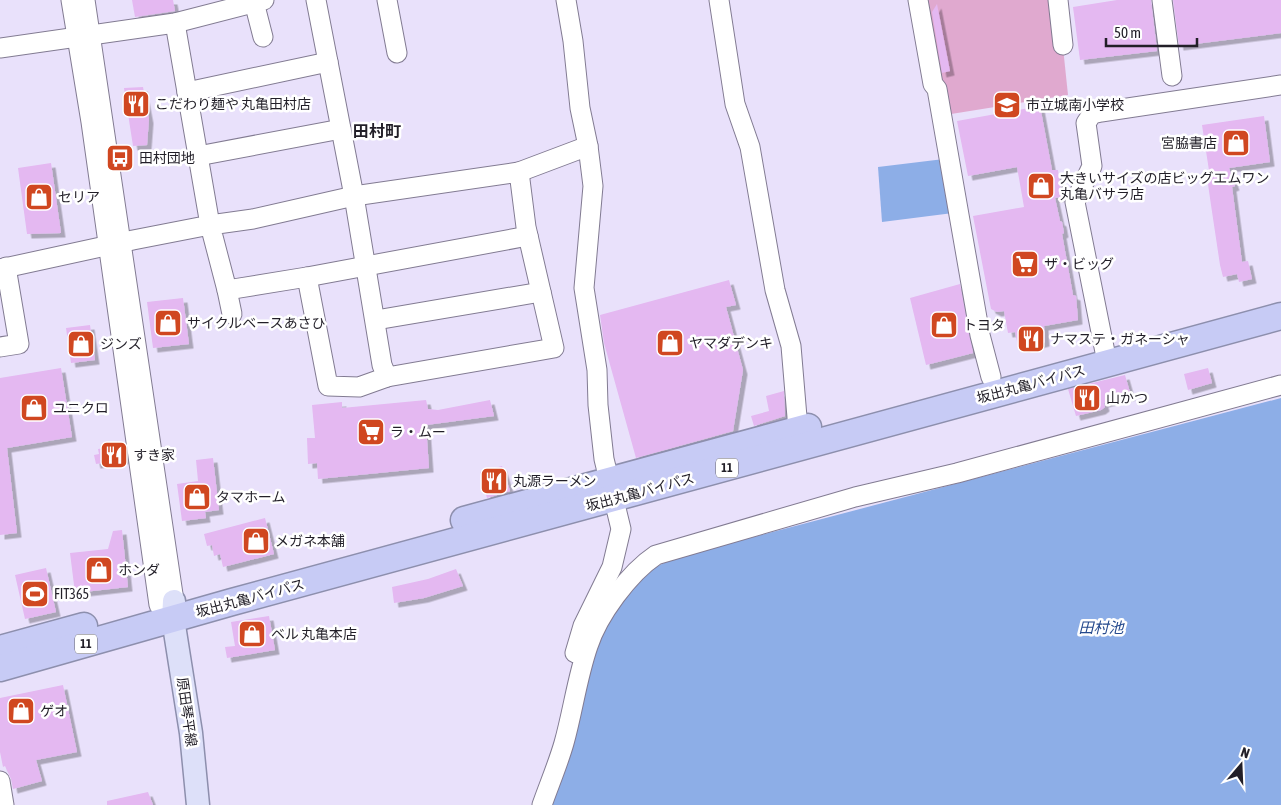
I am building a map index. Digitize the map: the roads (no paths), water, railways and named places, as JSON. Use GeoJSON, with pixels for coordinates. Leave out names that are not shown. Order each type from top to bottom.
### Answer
{"type":"FeatureCollection","features":[{"type":"Feature","properties":{"kind":"highway","name":"坂出丸亀バイパス"},"geometry":{"type":"LineString","coordinates":[[0,649],[169,609],[611,490],[1105,354],[1281,297]]}},
{"type":"Feature","properties":{"kind":"highway","name":"坂出丸亀バイパス"},"geometry":{"type":"LineString","coordinates":[[611,490],[798,429],[990,377],[1281,316]]}},
{"type":"Feature","properties":{"kind":"highway","name":"坂出丸亀バイパス"},"geometry":{"type":"LineString","coordinates":[[0,668],[169,609]]}},
{"type":"Feature","properties":{"kind":"main road","name":"原田琴平線"},"geometry":{"type":"LineString","coordinates":[[169,609],[191,733],[198,805]]}},
{"type":"Feature","properties":{"kind":"street"},"geometry":{"type":"LineString","coordinates":[[71,0],[84,37],[169,609]]}},
{"type":"Feature","properties":{"kind":"street"},"geometry":{"type":"LineString","coordinates":[[84,37],[86,0]]}},
{"type":"Feature","properties":{"kind":"street"},"geometry":{"type":"LineString","coordinates":[[316,0],[354,196],[382,365],[387,377]]}},
{"type":"Feature","properties":{"kind":"street"},"geometry":{"type":"LineString","coordinates":[[387,0],[397,53]]}},
{"type":"Feature","properties":{"kind":"street"},"geometry":{"type":"LineString","coordinates":[[566,0],[573,41],[580,108],[588,146],[593,186],[584,288],[597,370],[600,430],[611,490],[620,519],[620,542],[612,567],[583,626],[576,648],[570,694],[573,706]]}},
{"type":"Feature","properties":{"kind":"street"},"geometry":{"type":"LineString","coordinates":[[719,0],[735,104],[750,147],[775,290],[792,346],[798,429]]}},
{"type":"Feature","properties":{"kind":"street"},"geometry":{"type":"LineString","coordinates":[[918,0],[933,84],[937,89],[980,335],[990,377]]}},
{"type":"Feature","properties":{"kind":"street"},"geometry":{"type":"LineString","coordinates":[[1058,0],[1063,45]]}},
{"type":"Feature","properties":{"kind":"street"},"geometry":{"type":"LineString","coordinates":[[1162,0],[1172,76]]}},
{"type":"Feature","properties":{"kind":"street"},"geometry":{"type":"LineString","coordinates":[[0,48],[175,23],[259,1],[262,37]]}},
{"type":"Feature","properties":{"kind":"street"},"geometry":{"type":"LineString","coordinates":[[175,23],[210,225],[232,314]]}},
{"type":"Feature","properties":{"kind":"street"},"geometry":{"type":"LineString","coordinates":[[187,92],[328,62]]}},
{"type":"Feature","properties":{"kind":"street"},"geometry":{"type":"LineString","coordinates":[[1105,354],[1076,202],[1092,166],[1086,130],[1089,117],[1101,112],[1281,85]]}},
{"type":"Feature","properties":{"kind":"street"},"geometry":{"type":"LineString","coordinates":[[198,156],[341,129]]}},
{"type":"Feature","properties":{"kind":"street"},"geometry":{"type":"LineString","coordinates":[[0,347],[19,344],[3,268],[210,225],[253,219],[354,196],[519,172],[588,146]]}},
{"type":"Feature","properties":{"kind":"street"},"geometry":{"type":"LineString","coordinates":[[307,278],[328,386],[359,387],[387,377],[554,348],[528,236],[519,172]]}},
{"type":"Feature","properties":{"kind":"street"},"geometry":{"type":"LineString","coordinates":[[227,290],[307,278],[528,236]]}},
{"type":"Feature","properties":{"kind":"street"},"geometry":{"type":"LineString","coordinates":[[376,320],[541,292]]}},
{"type":"Feature","properties":{"kind":"street"},"geometry":{"type":"LineString","coordinates":[[542,805],[564,744],[588,645],[603,617],[641,565],[656,556],[855,496],[957,474],[1281,385]]}},
{"type":"Feature","properties":{"kind":"street"},"geometry":{"type":"LineString","coordinates":[[0,781],[4,805]]}},
{"type":"Feature","properties":{"kind":"water"},"geometry":{"type":"Polygon","coordinates":[[[944,159],[953,213],[882,222],[878,167],[944,159]]]}},
{"type":"Feature","properties":{"kind":"water","name":"田村池"},"geometry":{"type":"Polygon","coordinates":[[[1281,398],[1281,805],[547,805],[600,626],[646,572],[674,558],[1281,398]]]}},
{"type":"Feature","properties":{"kind":"place","name":"こだわり麺や 丸亀田村店"},"geometry":{"type":"Point","coordinates":[136,104]}},
{"type":"Feature","properties":{"kind":"place","name":"市立城南小学校"},"geometry":{"type":"Point","coordinates":[1007,105]}},
{"type":"Feature","properties":{"kind":"place","name":"宮脇書店"},"geometry":{"type":"Point","coordinates":[1236,143]}},
{"type":"Feature","properties":{"kind":"place","name":"田村団地"},"geometry":{"type":"Point","coordinates":[120,158]}},
{"type":"Feature","properties":{"kind":"place","name":"大きいサイズの店ビッグエムワン 丸亀バサラ店"},"geometry":{"type":"Point","coordinates":[1041,186]}},
{"type":"Feature","properties":{"kind":"place","name":"セリア"},"geometry":{"type":"Point","coordinates":[39,197]}},
{"type":"Feature","properties":{"kind":"place","name":"ザ・ビッグ"},"geometry":{"type":"Point","coordinates":[1025,264]}},
{"type":"Feature","properties":{"kind":"place","name":"サイクルベースあさひ"},"geometry":{"type":"Point","coordinates":[168,323]}},
{"type":"Feature","properties":{"kind":"place","name":"トヨタ"},"geometry":{"type":"Point","coordinates":[944,325]}},
{"type":"Feature","properties":{"kind":"place","name":"ナマステ・ガネーシャ"},"geometry":{"type":"Point","coordinates":[1031,339]}},
{"type":"Feature","properties":{"kind":"place","name":"ヤマダデンキ"},"geometry":{"type":"Point","coordinates":[670,343]}},
{"type":"Feature","properties":{"kind":"place","name":"ジンズ"},"geometry":{"type":"Point","coordinates":[81,344]}},
{"type":"Feature","properties":{"kind":"place","name":"山かつ"},"geometry":{"type":"Point","coordinates":[1087,398]}},
{"type":"Feature","properties":{"kind":"place","name":"ユニクロ"},"geometry":{"type":"Point","coordinates":[34,408]}},
{"type":"Feature","properties":{"kind":"place","name":"ラ・ムー"},"geometry":{"type":"Point","coordinates":[371,432]}},
{"type":"Feature","properties":{"kind":"place","name":"すき家"},"geometry":{"type":"Point","coordinates":[114,455]}},
{"type":"Feature","properties":{"kind":"place","name":"丸源ラーメン"},"geometry":{"type":"Point","coordinates":[494,481]}},
{"type":"Feature","properties":{"kind":"place","name":"タマホーム"},"geometry":{"type":"Point","coordinates":[197,497]}},
{"type":"Feature","properties":{"kind":"place","name":"メガネ本舗"},"geometry":{"type":"Point","coordinates":[256,541]}},
{"type":"Feature","properties":{"kind":"place","name":"ホンダ"},"geometry":{"type":"Point","coordinates":[99,570]}},
{"type":"Feature","properties":{"kind":"place","name":"FIT365"},"geometry":{"type":"Point","coordinates":[35,594]}},
{"type":"Feature","properties":{"kind":"place","name":"ベル 丸亀本店"},"geometry":{"type":"Point","coordinates":[252,634]}},
{"type":"Feature","properties":{"kind":"place","name":"ゲオ"},"geometry":{"type":"Point","coordinates":[21,711]}},
{"type":"Feature","properties":{"kind":"district","name":"田村町"},"geometry":{"type":"Point","coordinates":[377,131]}}]}
